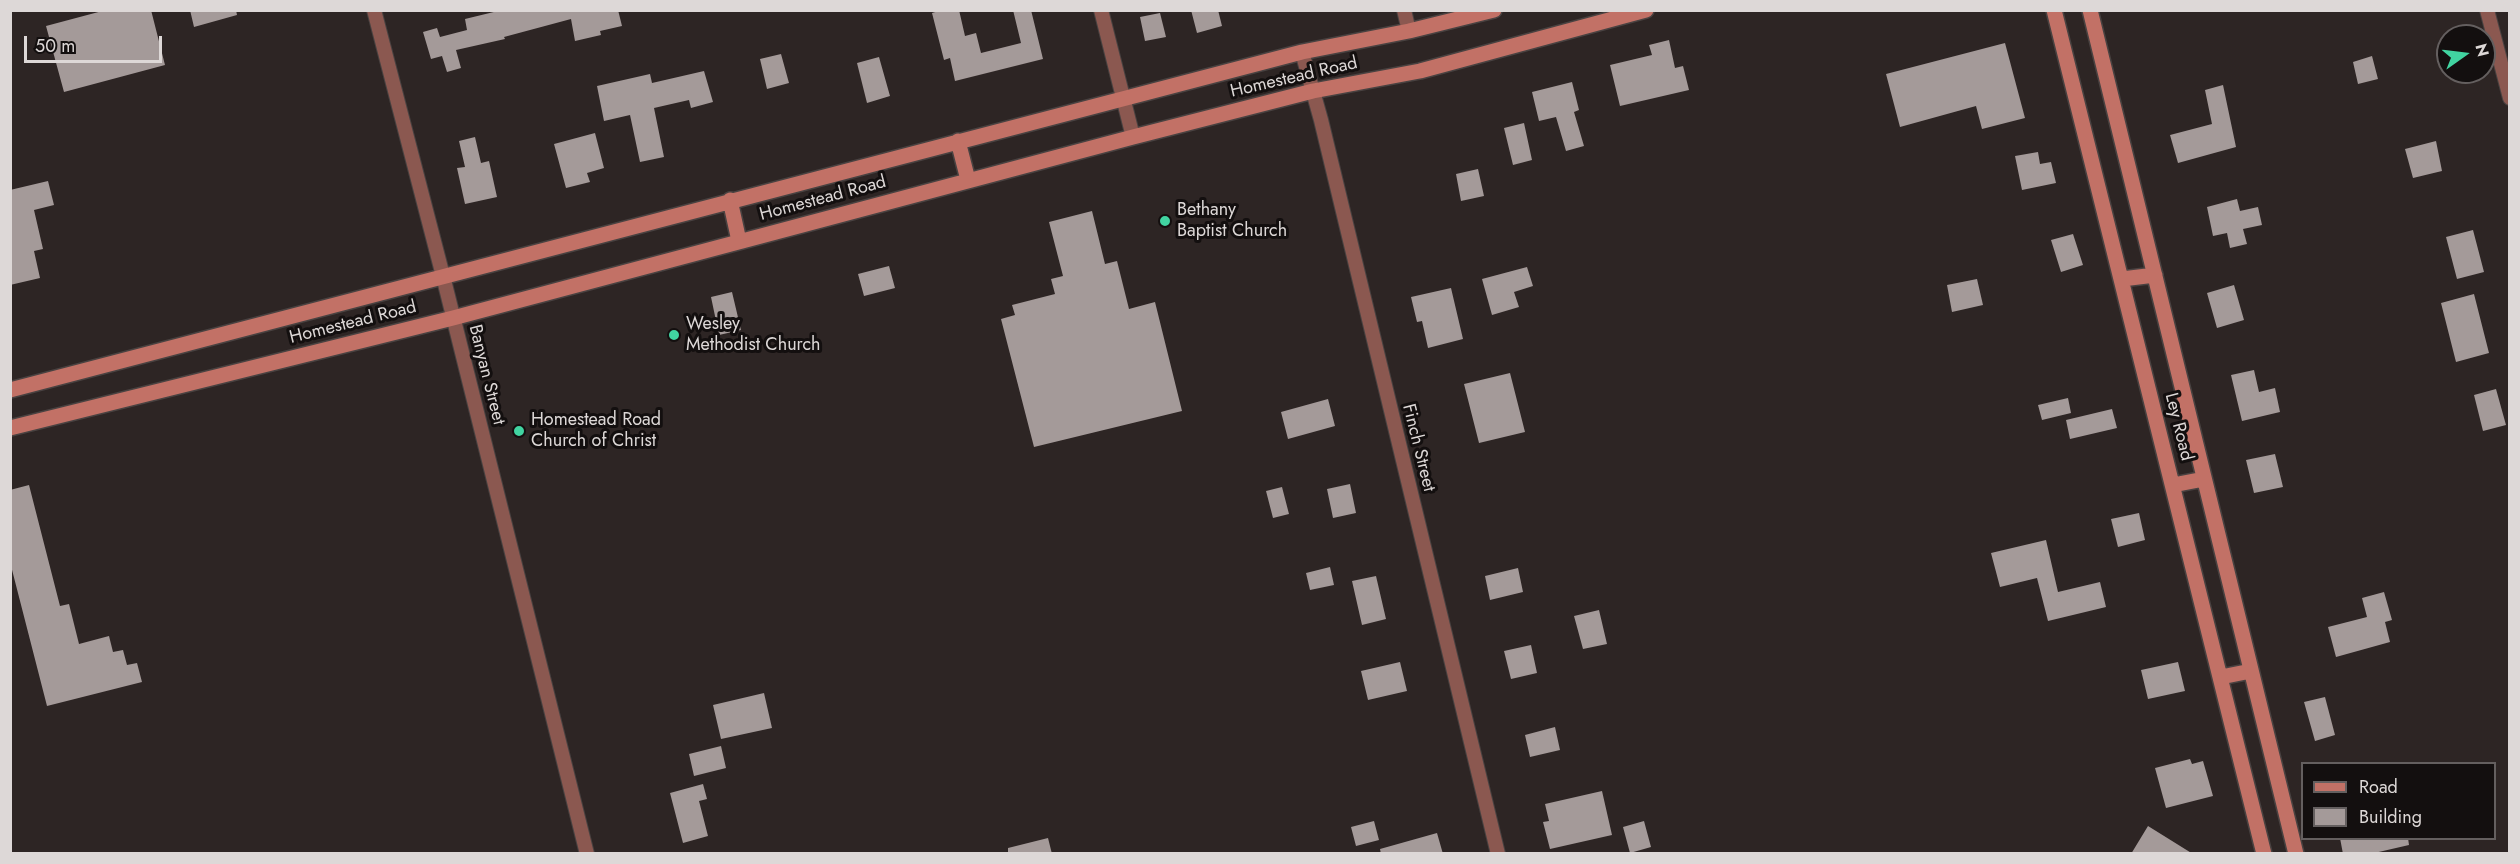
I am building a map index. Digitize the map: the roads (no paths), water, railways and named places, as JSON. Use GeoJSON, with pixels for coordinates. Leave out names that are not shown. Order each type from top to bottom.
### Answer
{"type":"FeatureCollection","features":[{"type":"Feature","properties":{"kind":"main road","name":"Homestead Road"},"geometry":{"type":"LineString","coordinates":[[10,390],[1302,52],[1409,31],[1494,10]]}},
{"type":"Feature","properties":{"kind":"main road","name":"Homestead Road"},"geometry":{"type":"LineString","coordinates":[[10,428],[453,318],[968,180],[1313,91],[1420,71],[1646,10]]}},
{"type":"Feature","properties":{"kind":"main road","name":"Ley Road"},"geometry":{"type":"LineString","coordinates":[[2054,10],[2264,854]]}},
{"type":"Feature","properties":{"kind":"main road","name":"Ley Road"},"geometry":{"type":"LineString","coordinates":[[2090,10],[2296,854]]}},
{"type":"Feature","properties":{"kind":"main road"},"geometry":{"type":"LineString","coordinates":[[958,141],[968,180]]}},
{"type":"Feature","properties":{"kind":"main road"},"geometry":{"type":"LineString","coordinates":[[730,200],[740,242]]}},
{"type":"Feature","properties":{"kind":"main road"},"geometry":{"type":"LineString","coordinates":[[2122,279],[2155,275]]}},
{"type":"Feature","properties":{"kind":"main road"},"geometry":{"type":"LineString","coordinates":[[2173,485],[2204,479]]}},
{"type":"Feature","properties":{"kind":"main road"},"geometry":{"type":"LineString","coordinates":[[2221,677],[2251,671]]}},
{"type":"Feature","properties":{"kind":"street","name":"Banyan Street"},"geometry":{"type":"LineString","coordinates":[[374,10],[443,276],[587,854]]}},
{"type":"Feature","properties":{"kind":"street"},"geometry":{"type":"LineString","coordinates":[[1101,10],[1133,137]]}},
{"type":"Feature","properties":{"kind":"street"},"geometry":{"type":"LineString","coordinates":[[1404,10],[1409,31]]}},
{"type":"Feature","properties":{"kind":"street"},"geometry":{"type":"LineString","coordinates":[[2487,10],[2510,98]]}},
{"type":"Feature","properties":{"kind":"street","name":"Finch Street"},"geometry":{"type":"LineString","coordinates":[[1302,52],[1498,854]]}},
{"type":"Feature","properties":{"kind":"place","name":"Bethany Baptist Church"},"geometry":{"type":"Point","coordinates":[1165,221]}},
{"type":"Feature","properties":{"kind":"place","name":"Wesley Methodist Church"},"geometry":{"type":"Point","coordinates":[674,335]}},
{"type":"Feature","properties":{"kind":"place","name":"Homestead Road Church of Christ"},"geometry":{"type":"Point","coordinates":[519,431]}}]}
